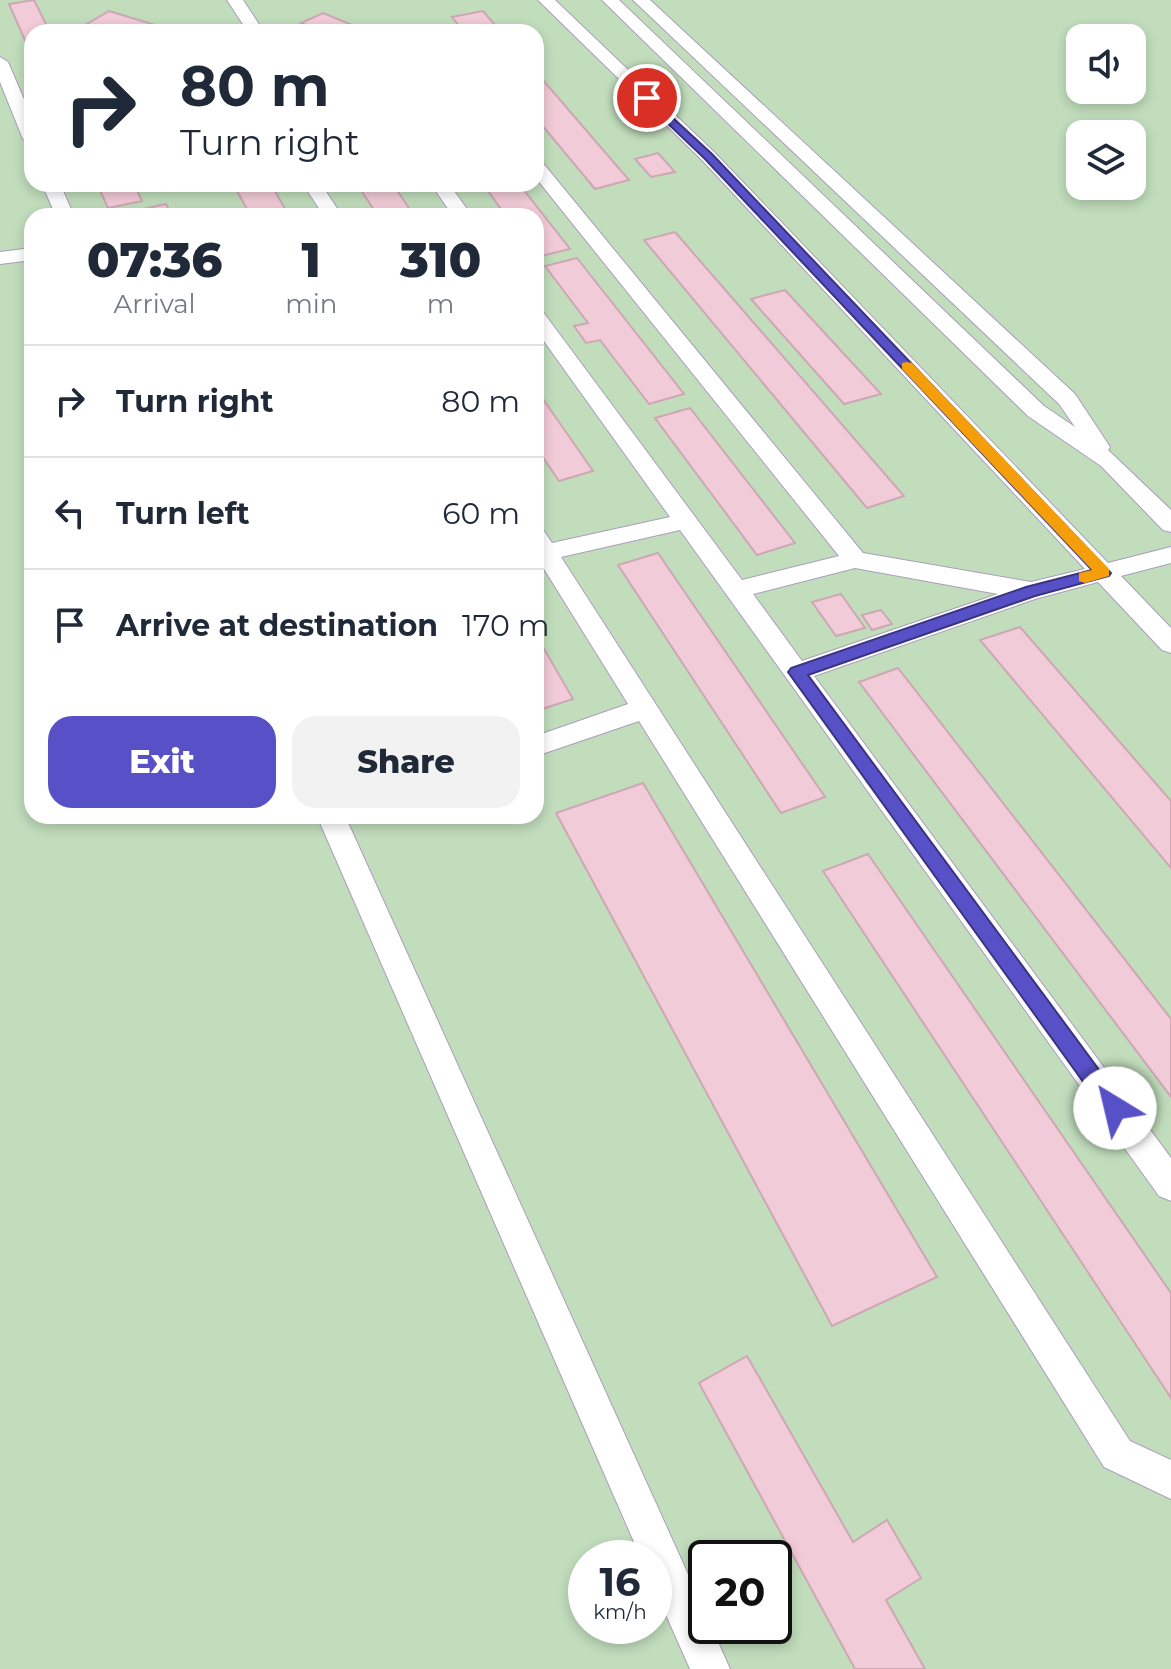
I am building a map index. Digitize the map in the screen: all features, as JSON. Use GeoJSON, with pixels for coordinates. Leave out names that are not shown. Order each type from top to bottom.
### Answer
{"type":"FeatureCollection","features":[{"type":"Feature","properties":{"kind":"lane"},"geometry":{"type":"LineString","coordinates":[[235,0],[251,24]]}},
{"type":"Feature","properties":{"kind":"lane"},"geometry":{"type":"LineString","coordinates":[[546,0],[708,156],[1171,644]]}},
{"type":"Feature","properties":{"kind":"lane"},"geometry":{"type":"LineString","coordinates":[[610,0],[1036,411],[1109,461]]}},
{"type":"Feature","properties":{"kind":"lane"},"geometry":{"type":"LineString","coordinates":[[641,0],[1067,399],[1109,461],[1171,524]]}},
{"type":"Feature","properties":{"kind":"lane"},"geometry":{"type":"LineString","coordinates":[[0,62],[24,110]]}},
{"type":"Feature","properties":{"kind":"lane"},"geometry":{"type":"LineString","coordinates":[[716,102],[743,96]]}},
{"type":"Feature","properties":{"kind":"lane"},"geometry":{"type":"LineString","coordinates":[[544,176],[855,560]]}},
{"type":"Feature","properties":{"kind":"lane"},"geometry":{"type":"LineString","coordinates":[[0,258],[24,255]]}},
{"type":"Feature","properties":{"kind":"lane"},"geometry":{"type":"LineString","coordinates":[[544,327],[1171,1185]]}},
{"type":"Feature","properties":{"kind":"lane"},"geometry":{"type":"LineString","coordinates":[[544,545],[686,521]]}},
{"type":"Feature","properties":{"kind":"lane"},"geometry":{"type":"LineString","coordinates":[[544,550],[1117,1454],[1171,1480]]}},
{"type":"Feature","properties":{"kind":"lane"},"geometry":{"type":"LineString","coordinates":[[797,672],[1031,591],[1171,555]]}},
{"type":"Feature","properties":{"kind":"lane"},"geometry":{"type":"LineString","coordinates":[[737,590],[855,560],[1031,591]]}},
{"type":"Feature","properties":{"kind":"lane"},"geometry":{"type":"LineString","coordinates":[[544,743],[645,709]]}},
{"type":"Feature","properties":{"kind":"lane"},"geometry":{"type":"LineString","coordinates":[[335,824],[710,1669]]}},
{"type":"Feature","properties":{"kind":"green space"},"geometry":{"type":"Polygon","coordinates":[[[0,0],[1171,0],[1171,1669],[0,1669],[0,0]]]}},
{"type":"Feature","properties":{"kind":"building"},"geometry":{"type":"Polygon","coordinates":[[[34,0],[46,24],[24,24],[24,38],[9,4],[34,0]]]}},
{"type":"Feature","properties":{"kind":"building"},"geometry":{"type":"Polygon","coordinates":[[[109,11],[152,24],[87,24],[109,11]]]}},
{"type":"Feature","properties":{"kind":"building"},"geometry":{"type":"Polygon","coordinates":[[[483,11],[494,24],[458,24],[452,17],[483,11]]]}},
{"type":"Feature","properties":{"kind":"building"},"geometry":{"type":"Polygon","coordinates":[[[323,13],[350,24],[303,24],[301,23],[323,13]]]}},
{"type":"Feature","properties":{"kind":"building"},"geometry":{"type":"Polygon","coordinates":[[[544,81],[629,180],[595,189],[544,128],[544,81]]]}},
{"type":"Feature","properties":{"kind":"building"},"geometry":{"type":"Polygon","coordinates":[[[658,153],[675,172],[651,177],[635,159],[658,153]]]}},
{"type":"Feature","properties":{"kind":"building"},"geometry":{"type":"Polygon","coordinates":[[[101,192],[138,192],[142,201],[108,208],[101,192]]]}},
{"type":"Feature","properties":{"kind":"building"},"geometry":{"type":"Polygon","coordinates":[[[238,192],[276,192],[284,208],[246,208],[238,192]]]}},
{"type":"Feature","properties":{"kind":"building"},"geometry":{"type":"Polygon","coordinates":[[[362,192],[398,192],[409,208],[373,208],[362,192]]]}},
{"type":"Feature","properties":{"kind":"building"},"geometry":{"type":"Polygon","coordinates":[[[489,192],[525,192],[538,208],[500,208],[489,192]]]}},
{"type":"Feature","properties":{"kind":"building"},"geometry":{"type":"Polygon","coordinates":[[[544,216],[570,249],[544,255],[544,216]]]}},
{"type":"Feature","properties":{"kind":"building"},"geometry":{"type":"Polygon","coordinates":[[[675,232],[904,496],[867,508],[644,240],[675,232]]]}},
{"type":"Feature","properties":{"kind":"building"},"geometry":{"type":"Polygon","coordinates":[[[577,258],[684,394],[649,404],[600,340],[586,343],[574,326],[588,323],[545,266],[577,258]]]}},
{"type":"Feature","properties":{"kind":"building"},"geometry":{"type":"Polygon","coordinates":[[[785,290],[881,394],[844,404],[751,299],[785,290]]]}},
{"type":"Feature","properties":{"kind":"building"},"geometry":{"type":"Polygon","coordinates":[[[544,401],[593,471],[559,481],[544,459],[544,401]]]}},
{"type":"Feature","properties":{"kind":"building"},"geometry":{"type":"Polygon","coordinates":[[[690,408],[795,543],[757,555],[655,418],[690,408]]]}},
{"type":"Feature","properties":{"kind":"building"},"geometry":{"type":"Polygon","coordinates":[[[658,553],[825,797],[781,813],[618,565],[658,553]]]}},
{"type":"Feature","properties":{"kind":"building"},"geometry":{"type":"Polygon","coordinates":[[[841,594],[865,628],[836,636],[812,602],[841,594]]]}},
{"type":"Feature","properties":{"kind":"building"},"geometry":{"type":"Polygon","coordinates":[[[881,610],[892,624],[872,630],[862,615],[881,610]]]}},
{"type":"Feature","properties":{"kind":"building"},"geometry":{"type":"Polygon","coordinates":[[[1020,627],[1171,801],[1171,868],[980,640],[1020,627]]]}},
{"type":"Feature","properties":{"kind":"building"},"geometry":{"type":"Polygon","coordinates":[[[544,649],[573,699],[544,708],[544,649]]]}},
{"type":"Feature","properties":{"kind":"building"},"geometry":{"type":"Polygon","coordinates":[[[898,668],[1171,1019],[1171,1097],[859,682],[898,668]]]}},
{"type":"Feature","properties":{"kind":"building"},"geometry":{"type":"Polygon","coordinates":[[[643,783],[937,1277],[832,1326],[556,813],[643,783]]]}},
{"type":"Feature","properties":{"kind":"building"},"geometry":{"type":"Polygon","coordinates":[[[868,854],[1171,1293],[1171,1398],[823,871],[868,854]]]}},
{"type":"Feature","properties":{"kind":"building"},"geometry":{"type":"Polygon","coordinates":[[[747,1356],[853,1542],[887,1520],[921,1578],[886,1600],[925,1669],[855,1669],[792,1554],[792,1540],[785,1540],[699,1383],[747,1356]]]}},
{"type":"Feature","properties":{"kind":"slow traffic"},"geometry":{"type":"LineString","coordinates":[[907,366],[1104,573],[1085,577]]}},
{"type":"Feature","properties":{"kind":"route"},"geometry":{"type":"LineString","coordinates":[[647,98],[708,156],[1104,573],[1031,591],[797,672],[1115,1108]]}}]}
